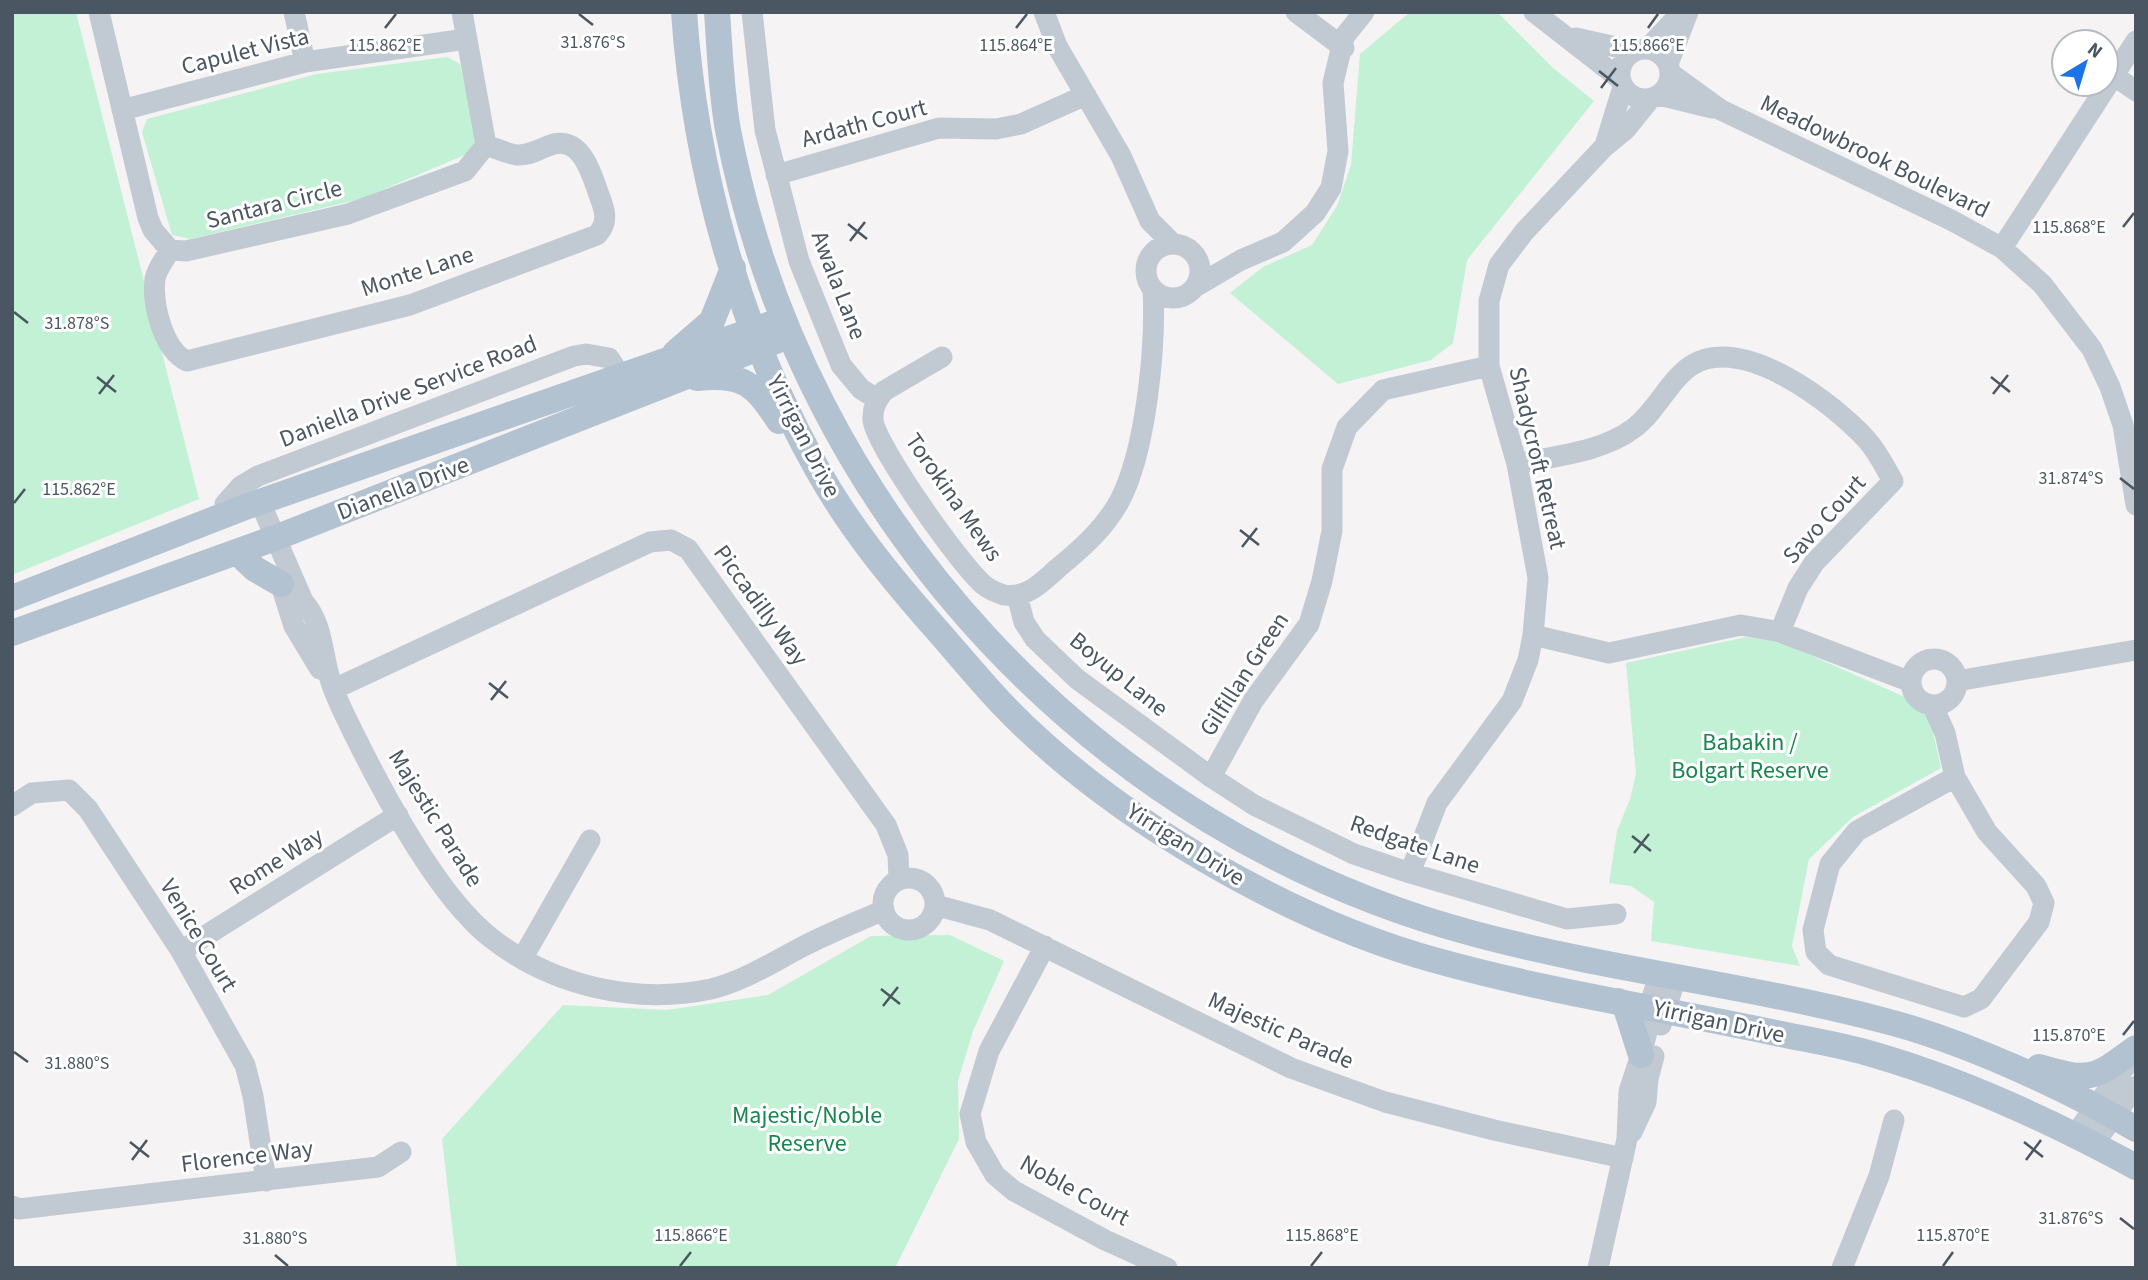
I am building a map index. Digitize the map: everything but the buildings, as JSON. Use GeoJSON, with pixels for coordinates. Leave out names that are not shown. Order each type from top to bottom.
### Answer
{"type":"FeatureCollection","features":[{"type":"Feature","properties":{"kind":"main road","name":"Yirrigan Drive"},"geometry":{"type":"LineString","coordinates":[[684,12],[689,76],[702,163],[733,268],[758,339],[817,468],[861,539],[905,594],[1006,708],[1073,768],[1184,848],[1262,891],[1392,947],[1500,977],[1873,1054],[1978,1090],[2136,1167]]}},
{"type":"Feature","properties":{"kind":"main road","name":"Yirrigan Drive"},"geometry":{"type":"LineString","coordinates":[[717,12],[728,129],[759,248],[788,326],[827,417],[894,527],[922,564],[972,623],[1093,741],[1210,822],[1350,894],[1474,934],[1753,990],[1888,1021],[1995,1060],[2115,1117]]}},
{"type":"Feature","properties":{"kind":"main road"},"geometry":{"type":"LineString","coordinates":[[673,370],[712,321],[733,268]]}},
{"type":"Feature","properties":{"kind":"main road","name":"Dianella Drive"},"geometry":{"type":"LineString","coordinates":[[12,633],[269,540],[673,370],[788,326]]}},
{"type":"Feature","properties":{"kind":"main road"},"geometry":{"type":"LineString","coordinates":[[673,370],[742,381],[761,392],[832,512],[861,539]]}},
{"type":"Feature","properties":{"kind":"main road","name":"Dianella Drive"},"geometry":{"type":"LineString","coordinates":[[12,598],[246,508],[621,376],[673,370]]}},
{"type":"Feature","properties":{"kind":"main road"},"geometry":{"type":"LineString","coordinates":[[237,552],[256,569],[281,584]]}},
{"type":"Feature","properties":{"kind":"main road"},"geometry":{"type":"LineString","coordinates":[[1618,1001],[1625,1005],[1641,1055]]}},
{"type":"Feature","properties":{"kind":"main road"},"geometry":{"type":"LineString","coordinates":[[1995,1060],[2031,1065],[2074,1076],[2090,1076],[2104,1072],[2136,1051]]}},
{"type":"Feature","properties":{"kind":"street"},"geometry":{"type":"LineString","coordinates":[[99,12],[148,218],[153,230],[170,250]]}},
{"type":"Feature","properties":{"kind":"street"},"geometry":{"type":"LineString","coordinates":[[295,12],[305,62]]}},
{"type":"Feature","properties":{"kind":"street"},"geometry":{"type":"LineString","coordinates":[[462,12],[486,145]]}},
{"type":"Feature","properties":{"kind":"street","name":"Awala Lane"},"geometry":{"type":"LineString","coordinates":[[751,12],[756,72],[776,174],[799,261],[841,365],[861,389],[877,399]]}},
{"type":"Feature","properties":{"kind":"street"},"geometry":{"type":"LineString","coordinates":[[1044,12],[1057,46],[1121,156],[1150,221],[1173,244]]}},
{"type":"Feature","properties":{"kind":"street"},"geometry":{"type":"LineString","coordinates":[[1296,12],[1344,48]]}},
{"type":"Feature","properties":{"kind":"street"},"geometry":{"type":"LineString","coordinates":[[1153,289],[1167,298],[1189,292],[1241,260],[1283,242],[1315,212],[1331,188],[1338,151],[1333,83],[1344,48],[1344,37],[1364,12]]}},
{"type":"Feature","properties":{"kind":"street","name":"Meadowbrook Boulevard"},"geometry":{"type":"LineString","coordinates":[[1534,12],[1622,83],[1635,97],[1655,97],[1721,110]]}},
{"type":"Feature","properties":{"kind":"street"},"geometry":{"type":"LineString","coordinates":[[1622,83],[1621,65],[1682,12]]}},
{"type":"Feature","properties":{"kind":"street"},"geometry":{"type":"LineString","coordinates":[[1655,97],[1668,86],[1669,69],[1688,12]]}},
{"type":"Feature","properties":{"kind":"street","name":"Meadowbrook Boulevard"},"geometry":{"type":"LineString","coordinates":[[1561,33],[1593,45],[1660,54],[1669,69],[1721,110],[1951,220],[2002,248],[2042,284],[2092,349],[2123,425],[2136,505]]}},
{"type":"Feature","properties":{"kind":"street","name":"Capulet Vista"},"geometry":{"type":"LineString","coordinates":[[122,110],[305,62],[466,39]]}},
{"type":"Feature","properties":{"kind":"street"},"geometry":{"type":"LineString","coordinates":[[2120,65],[2136,41]]}},
{"type":"Feature","properties":{"kind":"street"},"geometry":{"type":"LineString","coordinates":[[2120,80],[2136,91]]}},
{"type":"Feature","properties":{"kind":"street","name":"Shadycroft Retreat"},"geometry":{"type":"LineString","coordinates":[[1604,147],[1622,83]]}},
{"type":"Feature","properties":{"kind":"street","name":"Ardath Court"},"geometry":{"type":"LineString","coordinates":[[776,174],[939,128],[996,129],[1021,124],[1086,95]]}},
{"type":"Feature","properties":{"kind":"street","name":"Shadycroft Retreat"},"geometry":{"type":"LineString","coordinates":[[1410,873],[1437,803],[1512,701],[1528,660],[1533,635],[1538,578],[1517,464],[1489,366],[1489,301],[1499,265],[1524,232],[1655,97]]}},
{"type":"Feature","properties":{"kind":"street"},"geometry":{"type":"LineString","coordinates":[[2002,248],[2098,98]]}},
{"type":"Feature","properties":{"kind":"street","name":"Monte Lane"},"geometry":{"type":"LineString","coordinates":[[170,250],[155,281],[157,299],[169,348],[176,356],[187,361],[410,305],[597,234],[603,228],[605,210],[589,166],[583,155],[568,143],[558,142],[528,154],[516,155],[486,145]]}},
{"type":"Feature","properties":{"kind":"street","name":"Santara Circle"},"geometry":{"type":"LineString","coordinates":[[170,250],[205,248],[348,215],[458,174],[476,161],[486,145]]}},
{"type":"Feature","properties":{"kind":"street"},"geometry":{"type":"LineString","coordinates":[[1017,595],[1031,591],[1082,548],[1104,525],[1120,501],[1135,460],[1152,351],[1153,289],[1146,275],[1149,259],[1139,200]]}},
{"type":"Feature","properties":{"kind":"street"},"geometry":{"type":"LineString","coordinates":[[1149,259],[1161,247],[1173,244],[1188,248],[1196,257],[1200,270],[1189,292],[1170,314],[1152,351]]}},
{"type":"Feature","properties":{"kind":"street"},"geometry":{"type":"LineString","coordinates":[[1196,257],[1241,260]]}},
{"type":"Feature","properties":{"kind":"street","name":"Daniella Drive Service Road"},"geometry":{"type":"LineString","coordinates":[[246,508],[225,504],[229,497],[258,476],[574,356],[586,354],[609,358],[621,376]]}},
{"type":"Feature","properties":{"kind":"street"},"geometry":{"type":"LineString","coordinates":[[877,399],[895,382],[942,357]]}},
{"type":"Feature","properties":{"kind":"street","name":"Savo Court"},"geometry":{"type":"LineString","coordinates":[[1517,464],[1604,444],[1634,428],[1691,366],[1714,357],[1746,358],[1820,397],[1868,441],[1893,481],[1814,563],[1798,588],[1780,632]]}},
{"type":"Feature","properties":{"kind":"street","name":"Gilfillan Green"},"geometry":{"type":"LineString","coordinates":[[1211,777],[1253,701],[1309,624],[1322,581],[1332,531],[1332,469],[1347,427],[1383,390],[1489,366]]}},
{"type":"Feature","properties":{"kind":"street","name":"Torokina Mews"},"geometry":{"type":"LineString","coordinates":[[877,399],[873,421],[899,471],[968,568],[985,586],[1002,594],[1017,595]]}},
{"type":"Feature","properties":{"kind":"street","name":"Majestic Parade"},"geometry":{"type":"LineString","coordinates":[[246,508],[269,540],[303,601],[313,612],[319,626],[331,683],[363,752],[398,815],[456,902],[491,938],[522,959],[582,985],[616,992],[665,994],[712,988],[755,973],[805,946],[884,910]]}},
{"type":"Feature","properties":{"kind":"street","name":"Majestic Parade"},"geometry":{"type":"LineString","coordinates":[[269,540],[299,636],[331,683]]}},
{"type":"Feature","properties":{"kind":"street","name":"Piccadilly Way"},"geometry":{"type":"LineString","coordinates":[[331,683],[650,542],[671,540],[688,549],[886,825],[898,855],[899,880]]}},
{"type":"Feature","properties":{"kind":"street","name":"Boyup Lane"},"geometry":{"type":"LineString","coordinates":[[1017,595],[1024,622],[1035,639],[1077,679],[1211,777]]}},
{"type":"Feature","properties":{"kind":"street"},"geometry":{"type":"LineString","coordinates":[[1533,635],[1609,653],[1741,625],[1780,632],[1911,682]]}},
{"type":"Feature","properties":{"kind":"street"},"geometry":{"type":"LineString","coordinates":[[1957,681],[2136,650]]}},
{"type":"Feature","properties":{"kind":"street"},"geometry":{"type":"LineString","coordinates":[[1932,705],[1940,704],[1953,696],[1957,681],[1952,666],[1938,659],[1930,659],[1916,667],[1911,682],[1916,695],[1932,705],[1945,733],[1955,777],[1987,832],[2036,887],[2044,903],[2039,922],[1981,999],[1964,1007],[1829,965],[1816,951],[1813,930],[1830,864],[1857,831],[1955,777]]}},
{"type":"Feature","properties":{"kind":"street","name":"Redgate Lane"},"geometry":{"type":"LineString","coordinates":[[1211,777],[1254,804],[1354,854],[1410,873],[1567,919],[1616,914]]}},
{"type":"Feature","properties":{"kind":"street","name":"Venice Court"},"geometry":{"type":"LineString","coordinates":[[12,806],[32,793],[69,790],[88,809],[181,951],[246,1065],[266,1181]]}},
{"type":"Feature","properties":{"kind":"street","name":"Rome Way"},"geometry":{"type":"LineString","coordinates":[[181,951],[398,815]]}},
{"type":"Feature","properties":{"kind":"street"},"geometry":{"type":"LineString","coordinates":[[522,959],[590,840]]}},
{"type":"Feature","properties":{"kind":"street"},"geometry":{"type":"LineString","coordinates":[[912,878],[924,883],[932,893],[935,905],[927,923],[915,929],[896,926],[884,910],[885,895],[899,880],[912,878]]}},
{"type":"Feature","properties":{"kind":"street","name":"Majestic Parade"},"geometry":{"type":"LineString","coordinates":[[935,905],[968,912],[1045,946],[1280,1063],[1373,1098],[1494,1130],[1625,1148]]}},
{"type":"Feature","properties":{"kind":"street","name":"Noble Court"},"geometry":{"type":"LineString","coordinates":[[1045,946],[989,1051],[970,1114],[976,1142],[995,1175],[1014,1191],[1105,1240],[1167,1268]]}},
{"type":"Feature","properties":{"kind":"street"},"geometry":{"type":"LineString","coordinates":[[1598,1268],[1625,1148],[1629,1091],[1668,975]]}},
{"type":"Feature","properties":{"kind":"street"},"geometry":{"type":"LineString","coordinates":[[1625,1148],[1647,1102],[1656,1008]]}},
{"type":"Feature","properties":{"kind":"street"},"geometry":{"type":"LineString","coordinates":[[2115,1117],[2136,1051]]}},
{"type":"Feature","properties":{"kind":"street"},"geometry":{"type":"LineString","coordinates":[[2084,1140],[2115,1117],[2136,1086]]}},
{"type":"Feature","properties":{"kind":"street"},"geometry":{"type":"LineString","coordinates":[[1842,1268],[1879,1176],[1894,1120]]}},
{"type":"Feature","properties":{"kind":"street","name":"Florence Way"},"geometry":{"type":"LineString","coordinates":[[12,1206],[19,1209],[378,1167],[401,1152]]}},
{"type":"Feature","properties":{"kind":"green space"},"geometry":{"type":"Polygon","coordinates":[[[12,12],[76,12],[199,499],[12,575],[12,12]]]}},
{"type":"Feature","properties":{"kind":"green space"},"geometry":{"type":"Polygon","coordinates":[[[1410,12],[1497,12],[1552,67],[1594,101],[1467,260],[1453,343],[1431,360],[1338,384],[1230,293],[1263,267],[1312,245],[1337,206],[1351,165],[1360,54],[1410,12]]]}},
{"type":"Feature","properties":{"kind":"green space"},"geometry":{"type":"Polygon","coordinates":[[[447,57],[460,64],[477,139],[467,154],[361,199],[190,239],[172,235],[142,132],[147,119],[317,74],[447,57]]]}},
{"type":"Feature","properties":{"kind":"green space","name":"Babakin / Bolgart Reserve"},"geometry":{"type":"Polygon","coordinates":[[[1746,637],[1783,643],[1914,701],[1930,719],[1941,768],[1853,817],[1809,859],[1792,946],[1800,966],[1651,941],[1654,902],[1631,886],[1609,883],[1617,831],[1630,799],[1636,774],[1626,663],[1746,637]]]}},
{"type":"Feature","properties":{"kind":"green space","name":"Majestic/Noble Reserve"},"geometry":{"type":"Polygon","coordinates":[[[950,935],[1004,961],[973,1031],[958,1081],[959,1139],[895,1268],[457,1268],[442,1139],[563,1005],[667,1010],[768,995],[871,936],[950,935]]]}}]}
